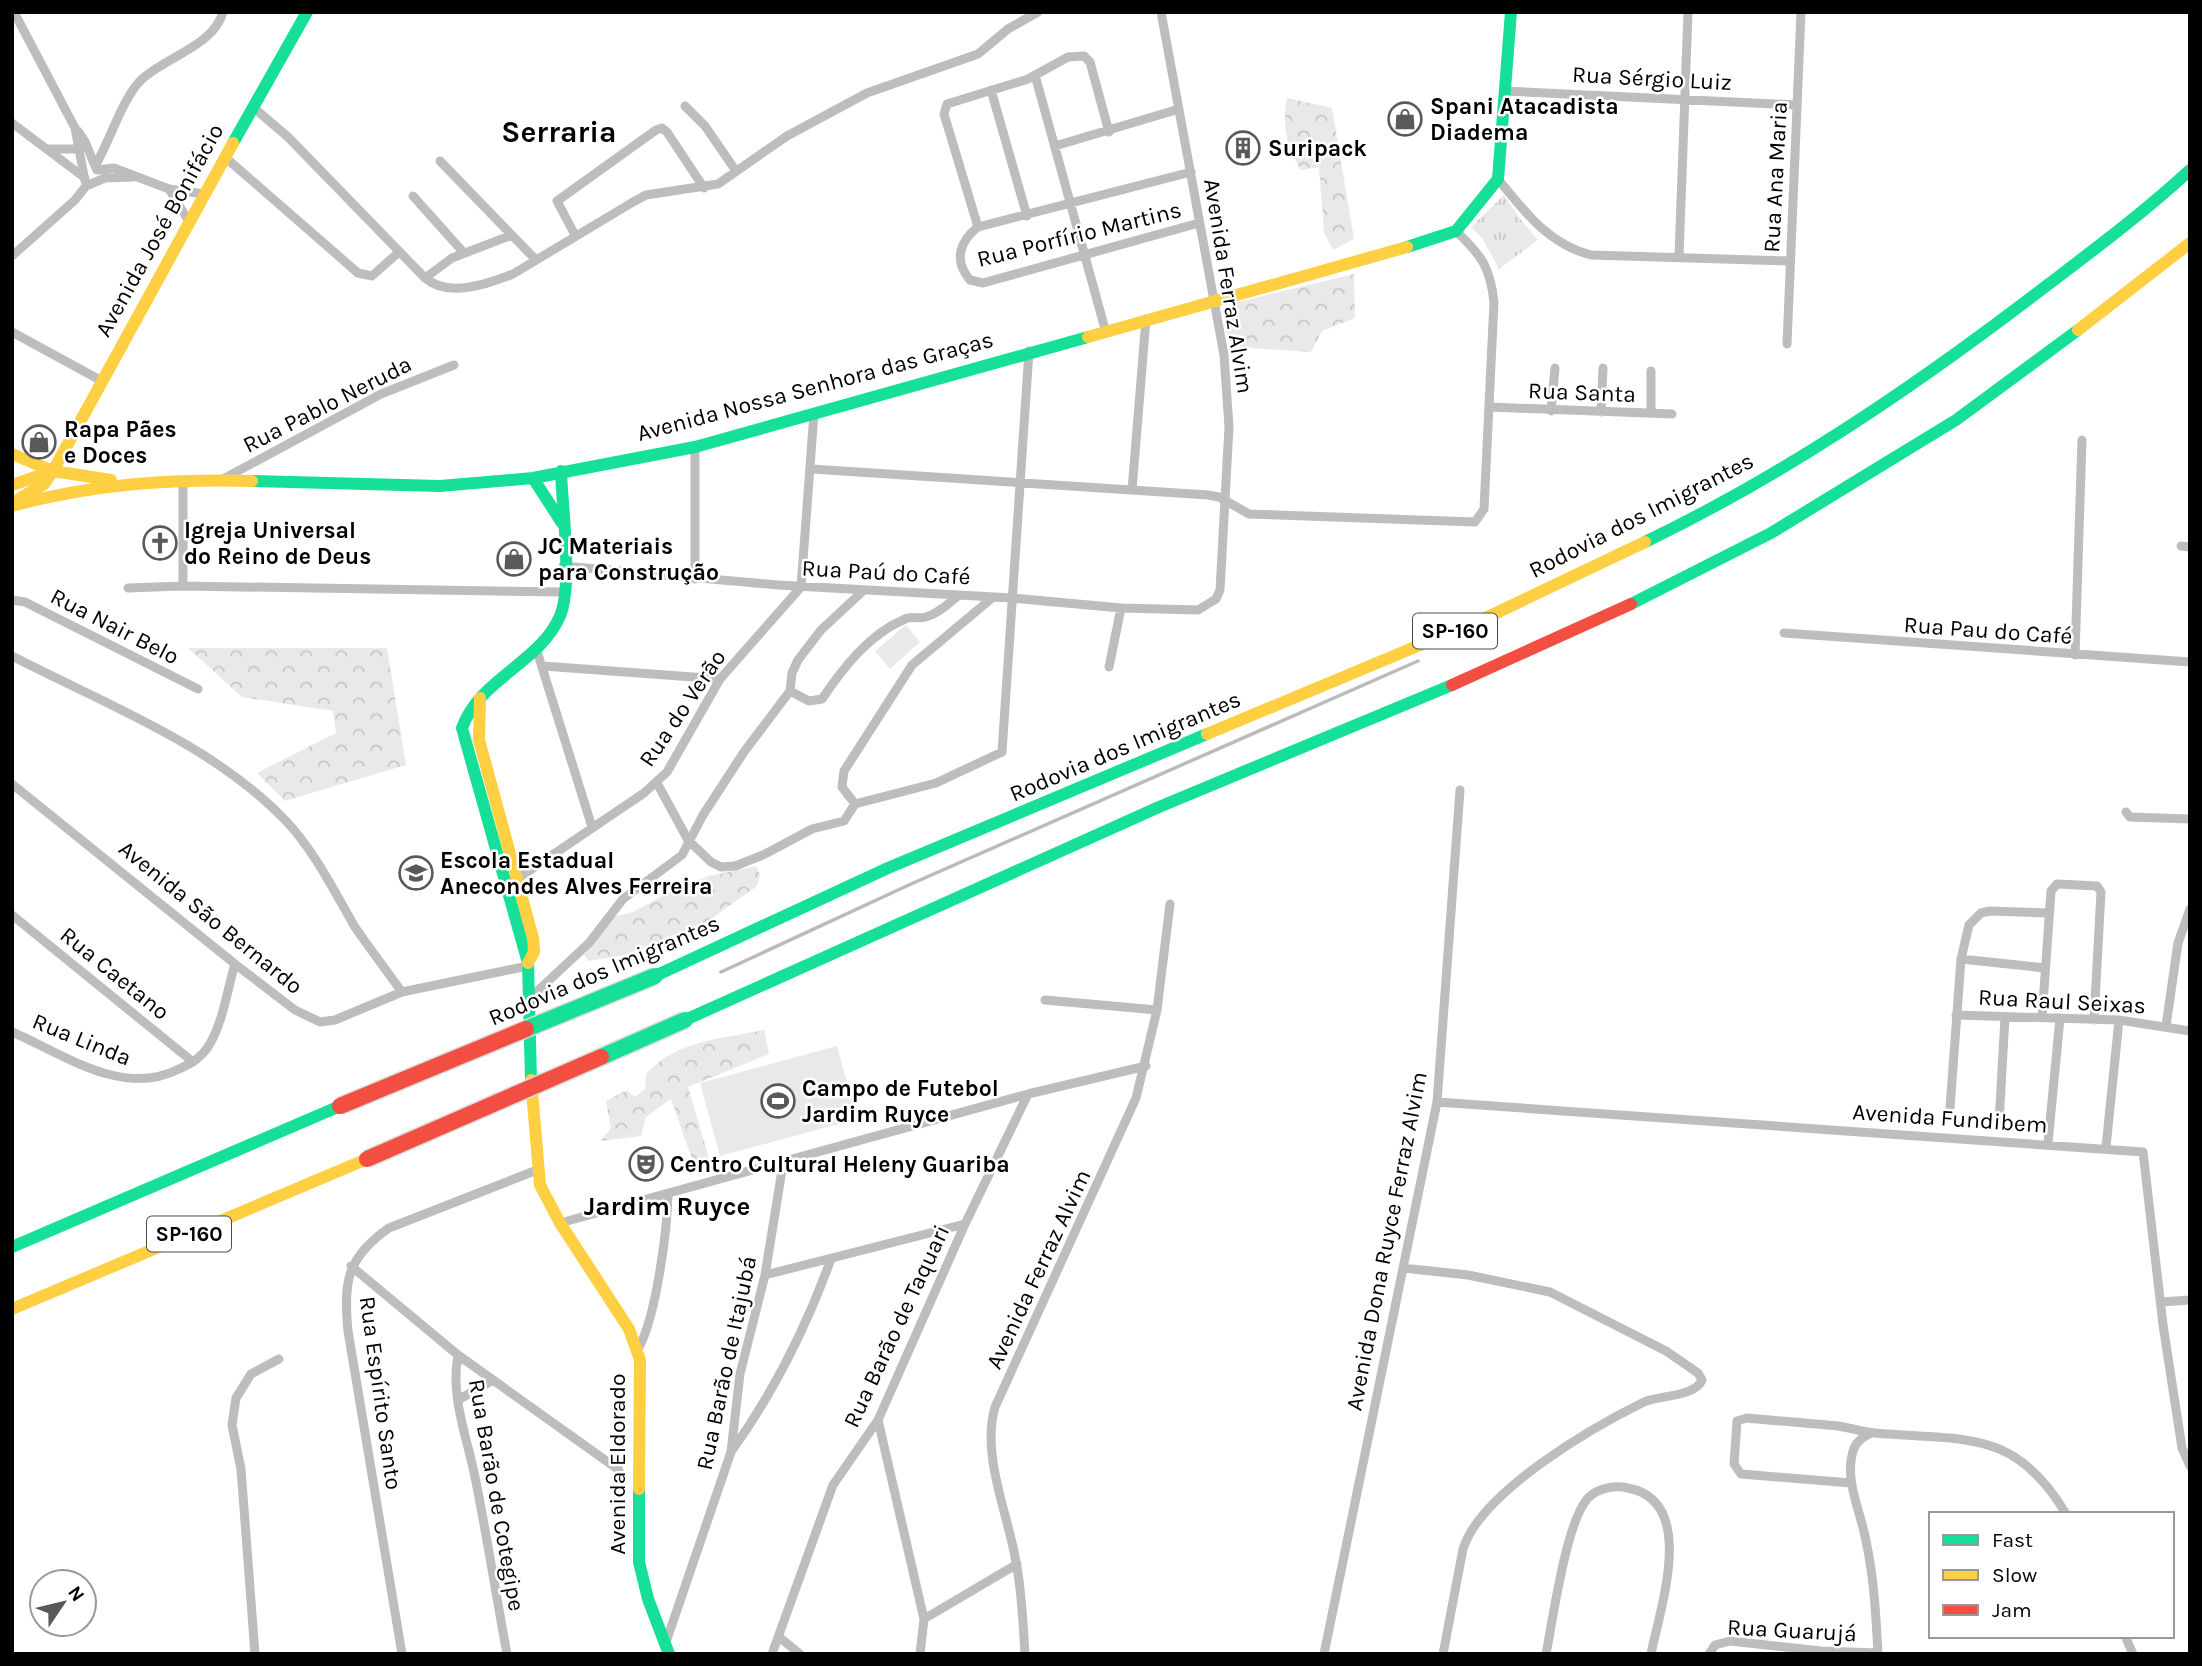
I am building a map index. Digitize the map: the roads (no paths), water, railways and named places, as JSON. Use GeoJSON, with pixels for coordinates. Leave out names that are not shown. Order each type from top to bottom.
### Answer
{"type":"FeatureCollection","features":[{"type":"Feature","properties":{"kind":"main road","name":"Avenida José Bonifácio"},"geometry":{"type":"LineString","coordinates":[[53,471],[188,220],[226,158],[307,12]]}},
{"type":"Feature","properties":{"kind":"main road"},"geometry":{"type":"LineString","coordinates":[[1456,230],[1498,179],[1511,12]]}},
{"type":"Feature","properties":{"kind":"main road","name":"Rodovia dos Imigrantes"},"geometry":{"type":"LineString","coordinates":[[12,1247],[655,976],[888,868],[1494,614],[1713,509],[1821,446],[1984,333],[2147,211],[2190,170]]}},
{"type":"Feature","properties":{"kind":"main road","name":"Avenida Nossa Senhora das Graças"},"geometry":{"type":"LineString","coordinates":[[12,505],[60,492],[129,482],[183,480],[440,486],[533,478],[695,447],[1105,329],[1415,245],[1456,230]]}},
{"type":"Feature","properties":{"kind":"main road","name":"SP-160"},"geometry":{"type":"LineString","coordinates":[[12,1309],[367,1159],[685,1020],[1158,807],[1501,665],[1623,608],[1770,533],[1934,434],[2017,378],[2190,243]]}},
{"type":"Feature","properties":{"kind":"main road"},"geometry":{"type":"LineString","coordinates":[[12,454],[53,471],[44,484],[12,505]]}},
{"type":"Feature","properties":{"kind":"main road","name":"Avenida Nossa Senhora das Graças"},"geometry":{"type":"LineString","coordinates":[[12,485],[53,471],[129,482]]}},
{"type":"Feature","properties":{"kind":"main road","name":"Avenida Eldorado"},"geometry":{"type":"LineString","coordinates":[[561,471],[563,592],[560,616],[536,648],[467,710],[462,728],[484,786],[512,882],[528,964],[530,1065],[537,1170],[543,1192],[559,1223],[629,1329],[638,1349],[641,1370],[639,1562],[667,1649]]}},
{"type":"Feature","properties":{"kind":"main road"},"geometry":{"type":"LineString","coordinates":[[533,478],[562,523]]}},
{"type":"Feature","properties":{"kind":"street"},"geometry":{"type":"LineString","coordinates":[[14,12],[75,128],[86,139],[89,172]]}},
{"type":"Feature","properties":{"kind":"street"},"geometry":{"type":"LineString","coordinates":[[12,257],[75,200],[89,172],[109,144],[140,82],[205,37],[215,27],[223,12]]}},
{"type":"Feature","properties":{"kind":"street"},"geometry":{"type":"LineString","coordinates":[[254,108],[288,137],[425,278],[440,288],[485,284],[513,274],[646,195],[718,184],[787,136],[876,89],[978,54],[1008,29],[1038,12]]}},
{"type":"Feature","properties":{"kind":"street","name":"Avenida Ferraz Alvim"},"geometry":{"type":"LineString","coordinates":[[1161,12],[1212,302],[1224,355],[1229,404],[1220,590],[1207,606]]}},
{"type":"Feature","properties":{"kind":"street"},"geometry":{"type":"LineString","coordinates":[[1679,257],[1688,12]]}},
{"type":"Feature","properties":{"kind":"street","name":"Rua Ana Maria"},"geometry":{"type":"LineString","coordinates":[[1787,344],[1801,12]]}},
{"type":"Feature","properties":{"kind":"street","name":"Rua Porfírio Martins"},"geometry":{"type":"LineString","coordinates":[[1109,132],[1088,58],[1077,55],[1035,75],[947,104],[944,109],[978,227],[966,236],[960,247],[962,269],[975,283],[1011,276],[1199,223]]}},
{"type":"Feature","properties":{"kind":"street"},"geometry":{"type":"LineString","coordinates":[[1035,75],[1105,329]]}},
{"type":"Feature","properties":{"kind":"street"},"geometry":{"type":"LineString","coordinates":[[991,90],[1027,216]]}},
{"type":"Feature","properties":{"kind":"street","name":"Rua Sérgio Luiz"},"geometry":{"type":"LineString","coordinates":[[1505,91],[1797,105]]}},
{"type":"Feature","properties":{"kind":"street"},"geometry":{"type":"LineString","coordinates":[[685,106],[705,126],[736,171]]}},
{"type":"Feature","properties":{"kind":"street"},"geometry":{"type":"LineString","coordinates":[[1055,146],[1109,132],[1178,109]]}},
{"type":"Feature","properties":{"kind":"street"},"geometry":{"type":"LineString","coordinates":[[12,123],[46,149],[89,172],[105,178],[132,177]]}},
{"type":"Feature","properties":{"kind":"street"},"geometry":{"type":"LineString","coordinates":[[75,128],[78,149],[89,172]]}},
{"type":"Feature","properties":{"kind":"street"},"geometry":{"type":"LineString","coordinates":[[575,235],[558,207],[562,196],[656,130],[662,128],[667,132],[704,188]]}},
{"type":"Feature","properties":{"kind":"street"},"geometry":{"type":"LineString","coordinates":[[46,149],[78,149]]}},
{"type":"Feature","properties":{"kind":"street"},"geometry":{"type":"LineString","coordinates":[[226,158],[358,273],[372,276],[400,252]]}},
{"type":"Feature","properties":{"kind":"street"},"geometry":{"type":"LineString","coordinates":[[440,162],[536,260]]}},
{"type":"Feature","properties":{"kind":"street"},"geometry":{"type":"LineString","coordinates":[[89,172],[114,168],[169,189],[204,194]]}},
{"type":"Feature","properties":{"kind":"street"},"geometry":{"type":"LineString","coordinates":[[978,227],[1191,172]]}},
{"type":"Feature","properties":{"kind":"street"},"geometry":{"type":"LineString","coordinates":[[1498,179],[1539,227],[1573,251],[1591,255],[1790,261]]}},
{"type":"Feature","properties":{"kind":"street"},"geometry":{"type":"LineString","coordinates":[[169,189],[188,220]]}},
{"type":"Feature","properties":{"kind":"street"},"geometry":{"type":"LineString","coordinates":[[413,196],[464,253]]}},
{"type":"Feature","properties":{"kind":"street"},"geometry":{"type":"LineString","coordinates":[[812,469],[1208,495],[1249,514],[1475,522],[1484,509],[1494,302],[1491,280],[1484,261],[1456,230]]}},
{"type":"Feature","properties":{"kind":"street"},"geometry":{"type":"LineString","coordinates":[[425,278],[443,263],[512,235]]}},
{"type":"Feature","properties":{"kind":"street"},"geometry":{"type":"LineString","coordinates":[[1132,489],[1146,319]]}},
{"type":"Feature","properties":{"kind":"street"},"geometry":{"type":"LineString","coordinates":[[12,332],[100,380]]}},
{"type":"Feature","properties":{"kind":"street"},"geometry":{"type":"LineString","coordinates":[[657,783],[688,841],[716,866],[735,866],[812,829],[844,821],[855,804],[936,783],[997,756],[1004,748],[1030,351]]}},
{"type":"Feature","properties":{"kind":"street","name":"Rua Pablo Neruda"},"geometry":{"type":"LineString","coordinates":[[220,481],[381,394],[454,365]]}},
{"type":"Feature","properties":{"kind":"street"},"geometry":{"type":"LineString","coordinates":[[1551,411],[1555,368]]}},
{"type":"Feature","properties":{"kind":"street"},"geometry":{"type":"LineString","coordinates":[[1601,412],[1603,368]]}},
{"type":"Feature","properties":{"kind":"street"},"geometry":{"type":"LineString","coordinates":[[1651,371],[1651,413]]}},
{"type":"Feature","properties":{"kind":"street","name":"Rua Santa"},"geometry":{"type":"LineString","coordinates":[[1490,407],[1672,414]]}},
{"type":"Feature","properties":{"kind":"street"},"geometry":{"type":"LineString","coordinates":[[801,587],[812,469],[814,413]]}},
{"type":"Feature","properties":{"kind":"street"},"geometry":{"type":"LineString","coordinates":[[2075,655],[2081,440]]}},
{"type":"Feature","properties":{"kind":"street"},"geometry":{"type":"LineString","coordinates":[[695,447],[695,579]]}},
{"type":"Feature","properties":{"kind":"street"},"geometry":{"type":"LineString","coordinates":[[183,480],[183,586]]}},
{"type":"Feature","properties":{"kind":"street","name":"Rua Paú do Café"},"geometry":{"type":"LineString","coordinates":[[563,566],[801,587],[1012,598],[1121,608],[1186,610],[1207,606]]}},
{"type":"Feature","properties":{"kind":"street"},"geometry":{"type":"LineString","coordinates":[[128,588],[183,586],[563,592]]}},
{"type":"Feature","properties":{"kind":"street","name":"Rua do Verão"},"geometry":{"type":"LineString","coordinates":[[512,882],[657,783],[667,772],[720,679],[801,587]]}},
{"type":"Feature","properties":{"kind":"street"},"geometry":{"type":"LineString","coordinates":[[530,998],[589,943],[623,899],[682,855],[744,752],[790,691],[793,667],[810,644],[864,590]]}},
{"type":"Feature","properties":{"kind":"street"},"geometry":{"type":"LineString","coordinates":[[790,691],[809,701],[822,699],[845,665],[865,648],[906,618],[924,618],[939,612],[958,596]]}},
{"type":"Feature","properties":{"kind":"street"},"geometry":{"type":"LineString","coordinates":[[855,804],[842,787],[844,771],[905,674],[922,655],[992,598]]}},
{"type":"Feature","properties":{"kind":"street","name":"Rua Nair Belo"},"geometry":{"type":"LineString","coordinates":[[12,600],[25,602],[198,690]]}},
{"type":"Feature","properties":{"kind":"street"},"geometry":{"type":"LineString","coordinates":[[1109,667],[1121,608]]}},
{"type":"Feature","properties":{"kind":"street","name":"Rua Pau do Café"},"geometry":{"type":"LineString","coordinates":[[1784,633],[2190,662]]}},
{"type":"Feature","properties":{"kind":"street"},"geometry":{"type":"LineString","coordinates":[[536,648],[592,827]]}},
{"type":"Feature","properties":{"kind":"street"},"geometry":{"type":"LineString","coordinates":[[12,656],[177,741],[255,792],[287,822],[306,847],[359,933],[402,992],[528,964]]}},
{"type":"Feature","properties":{"kind":"street"},"geometry":{"type":"LineString","coordinates":[[543,666],[720,679]]}},
{"type":"Feature","properties":{"kind":"street","name":"Avenida São Bernardo"},"geometry":{"type":"LineString","coordinates":[[12,784],[295,1010],[320,1022],[335,1020],[402,992]]}},
{"type":"Feature","properties":{"kind":"street","name":"Avenida Dona Ruyce Ferraz Alvim"},"geometry":{"type":"LineString","coordinates":[[1324,1654],[1437,1102],[1461,790]]}},
{"type":"Feature","properties":{"kind":"street"},"geometry":{"type":"LineString","coordinates":[[2126,812],[2130,817],[2190,819]]}},
{"type":"Feature","properties":{"kind":"street"},"geometry":{"type":"LineString","coordinates":[[2042,1018],[2049,913],[2054,885],[2097,886],[2101,889],[2094,1020]]}},
{"type":"Feature","properties":{"kind":"street","name":"Avenida Ferraz Alvim"},"geometry":{"type":"LineString","coordinates":[[1025,1654],[1017,1564],[990,1439],[992,1415],[1123,1131],[1146,1066],[1157,1010],[1170,904]]}},
{"type":"Feature","properties":{"kind":"street"},"geometry":{"type":"LineString","coordinates":[[2166,1026],[2178,943],[2190,909]]}},
{"type":"Feature","properties":{"kind":"street"},"geometry":{"type":"LineString","coordinates":[[1950,1108],[1961,959],[1969,925],[1981,913],[2049,913]]}},
{"type":"Feature","properties":{"kind":"street","name":"Rua Caetano"},"geometry":{"type":"LineString","coordinates":[[12,915],[193,1062]]}},
{"type":"Feature","properties":{"kind":"street"},"geometry":{"type":"LineString","coordinates":[[1961,959],[2045,968]]}},
{"type":"Feature","properties":{"kind":"street","name":"Rua Linda"},"geometry":{"type":"LineString","coordinates":[[12,1032],[98,1072],[130,1080],[159,1077],[193,1062],[208,1047],[214,1036],[235,964]]}},
{"type":"Feature","properties":{"kind":"street"},"geometry":{"type":"LineString","coordinates":[[1045,999],[1157,1010]]}},
{"type":"Feature","properties":{"kind":"street","name":"Rua Raul Seixas"},"geometry":{"type":"LineString","coordinates":[[1956,1016],[2119,1020],[2190,1031]]}},
{"type":"Feature","properties":{"kind":"street"},"geometry":{"type":"LineString","coordinates":[[1999,1123],[2004,1017]]}},
{"type":"Feature","properties":{"kind":"street"},"geometry":{"type":"LineString","coordinates":[[2048,1143],[2060,1018]]}},
{"type":"Feature","properties":{"kind":"street"},"geometry":{"type":"LineString","coordinates":[[2106,1147],[2119,1020]]}},
{"type":"Feature","properties":{"kind":"street"},"geometry":{"type":"LineString","coordinates":[[559,1223],[783,1164],[1028,1094],[1146,1066]]}},
{"type":"Feature","properties":{"kind":"street","name":"Rua Barão de Taquari"},"geometry":{"type":"LineString","coordinates":[[772,1654],[833,1485],[878,1420],[965,1224],[1028,1094]]}},
{"type":"Feature","properties":{"kind":"street","name":"Avenida Fundibem"},"geometry":{"type":"LineString","coordinates":[[1437,1102],[2106,1147],[2143,1152],[2161,1303],[2190,1465]]}},
{"type":"Feature","properties":{"kind":"street","name":"Rua Barão de Itajubá"},"geometry":{"type":"LineString","coordinates":[[667,1649],[731,1452],[740,1374],[765,1275],[783,1164]]}},
{"type":"Feature","properties":{"kind":"street","name":"Rua Espírito Santo"},"geometry":{"type":"LineString","coordinates":[[402,1654],[348,1331],[346,1288],[351,1266],[371,1240],[389,1228],[537,1170]]}},
{"type":"Feature","properties":{"kind":"street"},"geometry":{"type":"LineString","coordinates":[[638,1349],[644,1338],[650,1313],[667,1220],[668,1195]]}},
{"type":"Feature","properties":{"kind":"street"},"geometry":{"type":"LineString","coordinates":[[765,1275],[965,1224]]}},
{"type":"Feature","properties":{"kind":"street"},"geometry":{"type":"LineString","coordinates":[[731,1452],[764,1404],[805,1328],[831,1259]]}},
{"type":"Feature","properties":{"kind":"street","name":"Rua Barão de Cotegipe"},"geometry":{"type":"LineString","coordinates":[[351,1266],[458,1355],[454,1373],[458,1400],[475,1477],[506,1654]]}},
{"type":"Feature","properties":{"kind":"street"},"geometry":{"type":"LineString","coordinates":[[1402,1268],[1531,1286],[1550,1292],[1666,1351],[1698,1373],[1702,1384],[1695,1389],[1650,1399],[1584,1434],[1487,1510],[1468,1536],[1463,1549],[1443,1654]]}},
{"type":"Feature","properties":{"kind":"street"},"geometry":{"type":"LineString","coordinates":[[2161,1303],[2190,1300]]}},
{"type":"Feature","properties":{"kind":"street"},"geometry":{"type":"LineString","coordinates":[[458,1355],[619,1470]]}},
{"type":"Feature","properties":{"kind":"street"},"geometry":{"type":"LineString","coordinates":[[255,1654],[241,1469],[232,1425],[236,1398],[251,1374],[279,1359]]}},
{"type":"Feature","properties":{"kind":"street"},"geometry":{"type":"LineString","coordinates":[[458,1400],[493,1380]]}},
{"type":"Feature","properties":{"kind":"street"},"geometry":{"type":"LineString","coordinates":[[1851,1483],[1741,1474],[1734,1464],[1736,1425],[1740,1419],[1747,1418],[1838,1426],[1872,1433],[1974,1439],[1994,1445],[2035,1474],[2064,1512]]}},
{"type":"Feature","properties":{"kind":"street"},"geometry":{"type":"LineString","coordinates":[[878,1420],[924,1619],[920,1654]]}},
{"type":"Feature","properties":{"kind":"street"},"geometry":{"type":"LineString","coordinates":[[1872,1433],[1860,1439],[1852,1452],[1851,1483],[1873,1580],[1878,1653]]}},
{"type":"Feature","properties":{"kind":"street"},"geometry":{"type":"LineString","coordinates":[[1546,1654],[1573,1529],[1581,1508],[1588,1498],[1600,1490],[1620,1486],[1634,1489],[1661,1509],[1668,1524],[1670,1541],[1651,1654]]}},
{"type":"Feature","properties":{"kind":"street"},"geometry":{"type":"LineString","coordinates":[[924,1619],[1017,1564]]}},
{"type":"Feature","properties":{"kind":"street"},"geometry":{"type":"LineString","coordinates":[[779,1637],[800,1654]]}},
{"type":"Feature","properties":{"kind":"street"},"geometry":{"type":"LineString","coordinates":[[2125,1638],[2133,1654]]}},
{"type":"Feature","properties":{"kind":"street","name":"Rua Guarujá"},"geometry":{"type":"LineString","coordinates":[[1709,1654],[1715,1645],[1730,1641],[1768,1650],[1878,1653]]}},
{"type":"Feature","properties":{"kind":"waterway"},"geometry":{"type":"LineString","coordinates":[[721,972],[911,884],[1418,661]]}},
{"type":"Feature","properties":{"kind":"place","name":"Spani Atacadista Diadema"},"geometry":{"type":"Point","coordinates":[1405,119]}},
{"type":"Feature","properties":{"kind":"place","name":"Suripack"},"geometry":{"type":"Point","coordinates":[1243,148]}},
{"type":"Feature","properties":{"kind":"place","name":"Rapa Pães e Doces"},"geometry":{"type":"Point","coordinates":[39,442]}},
{"type":"Feature","properties":{"kind":"place","name":"Igreja Universal do Reino de Deus"},"geometry":{"type":"Point","coordinates":[160,543]}},
{"type":"Feature","properties":{"kind":"place","name":"JC Materiais para Construção"},"geometry":{"type":"Point","coordinates":[514,559]}},
{"type":"Feature","properties":{"kind":"place","name":"Escola Estadual Anecondes Alves Ferreira"},"geometry":{"type":"Point","coordinates":[416,873]}},
{"type":"Feature","properties":{"kind":"place","name":"Campo de Futebol Jardim Ruyce"},"geometry":{"type":"Point","coordinates":[778,1101]}},
{"type":"Feature","properties":{"kind":"place","name":"Centro Cultural Heleny Guariba"},"geometry":{"type":"Point","coordinates":[646,1164]}},
{"type":"Feature","properties":{"kind":"district","name":"Serraria"},"geometry":{"type":"Point","coordinates":[559,132]}},
{"type":"Feature","properties":{"kind":"district","name":"Jardim Ruyce"},"geometry":{"type":"Point","coordinates":[667,1206]}}]}
